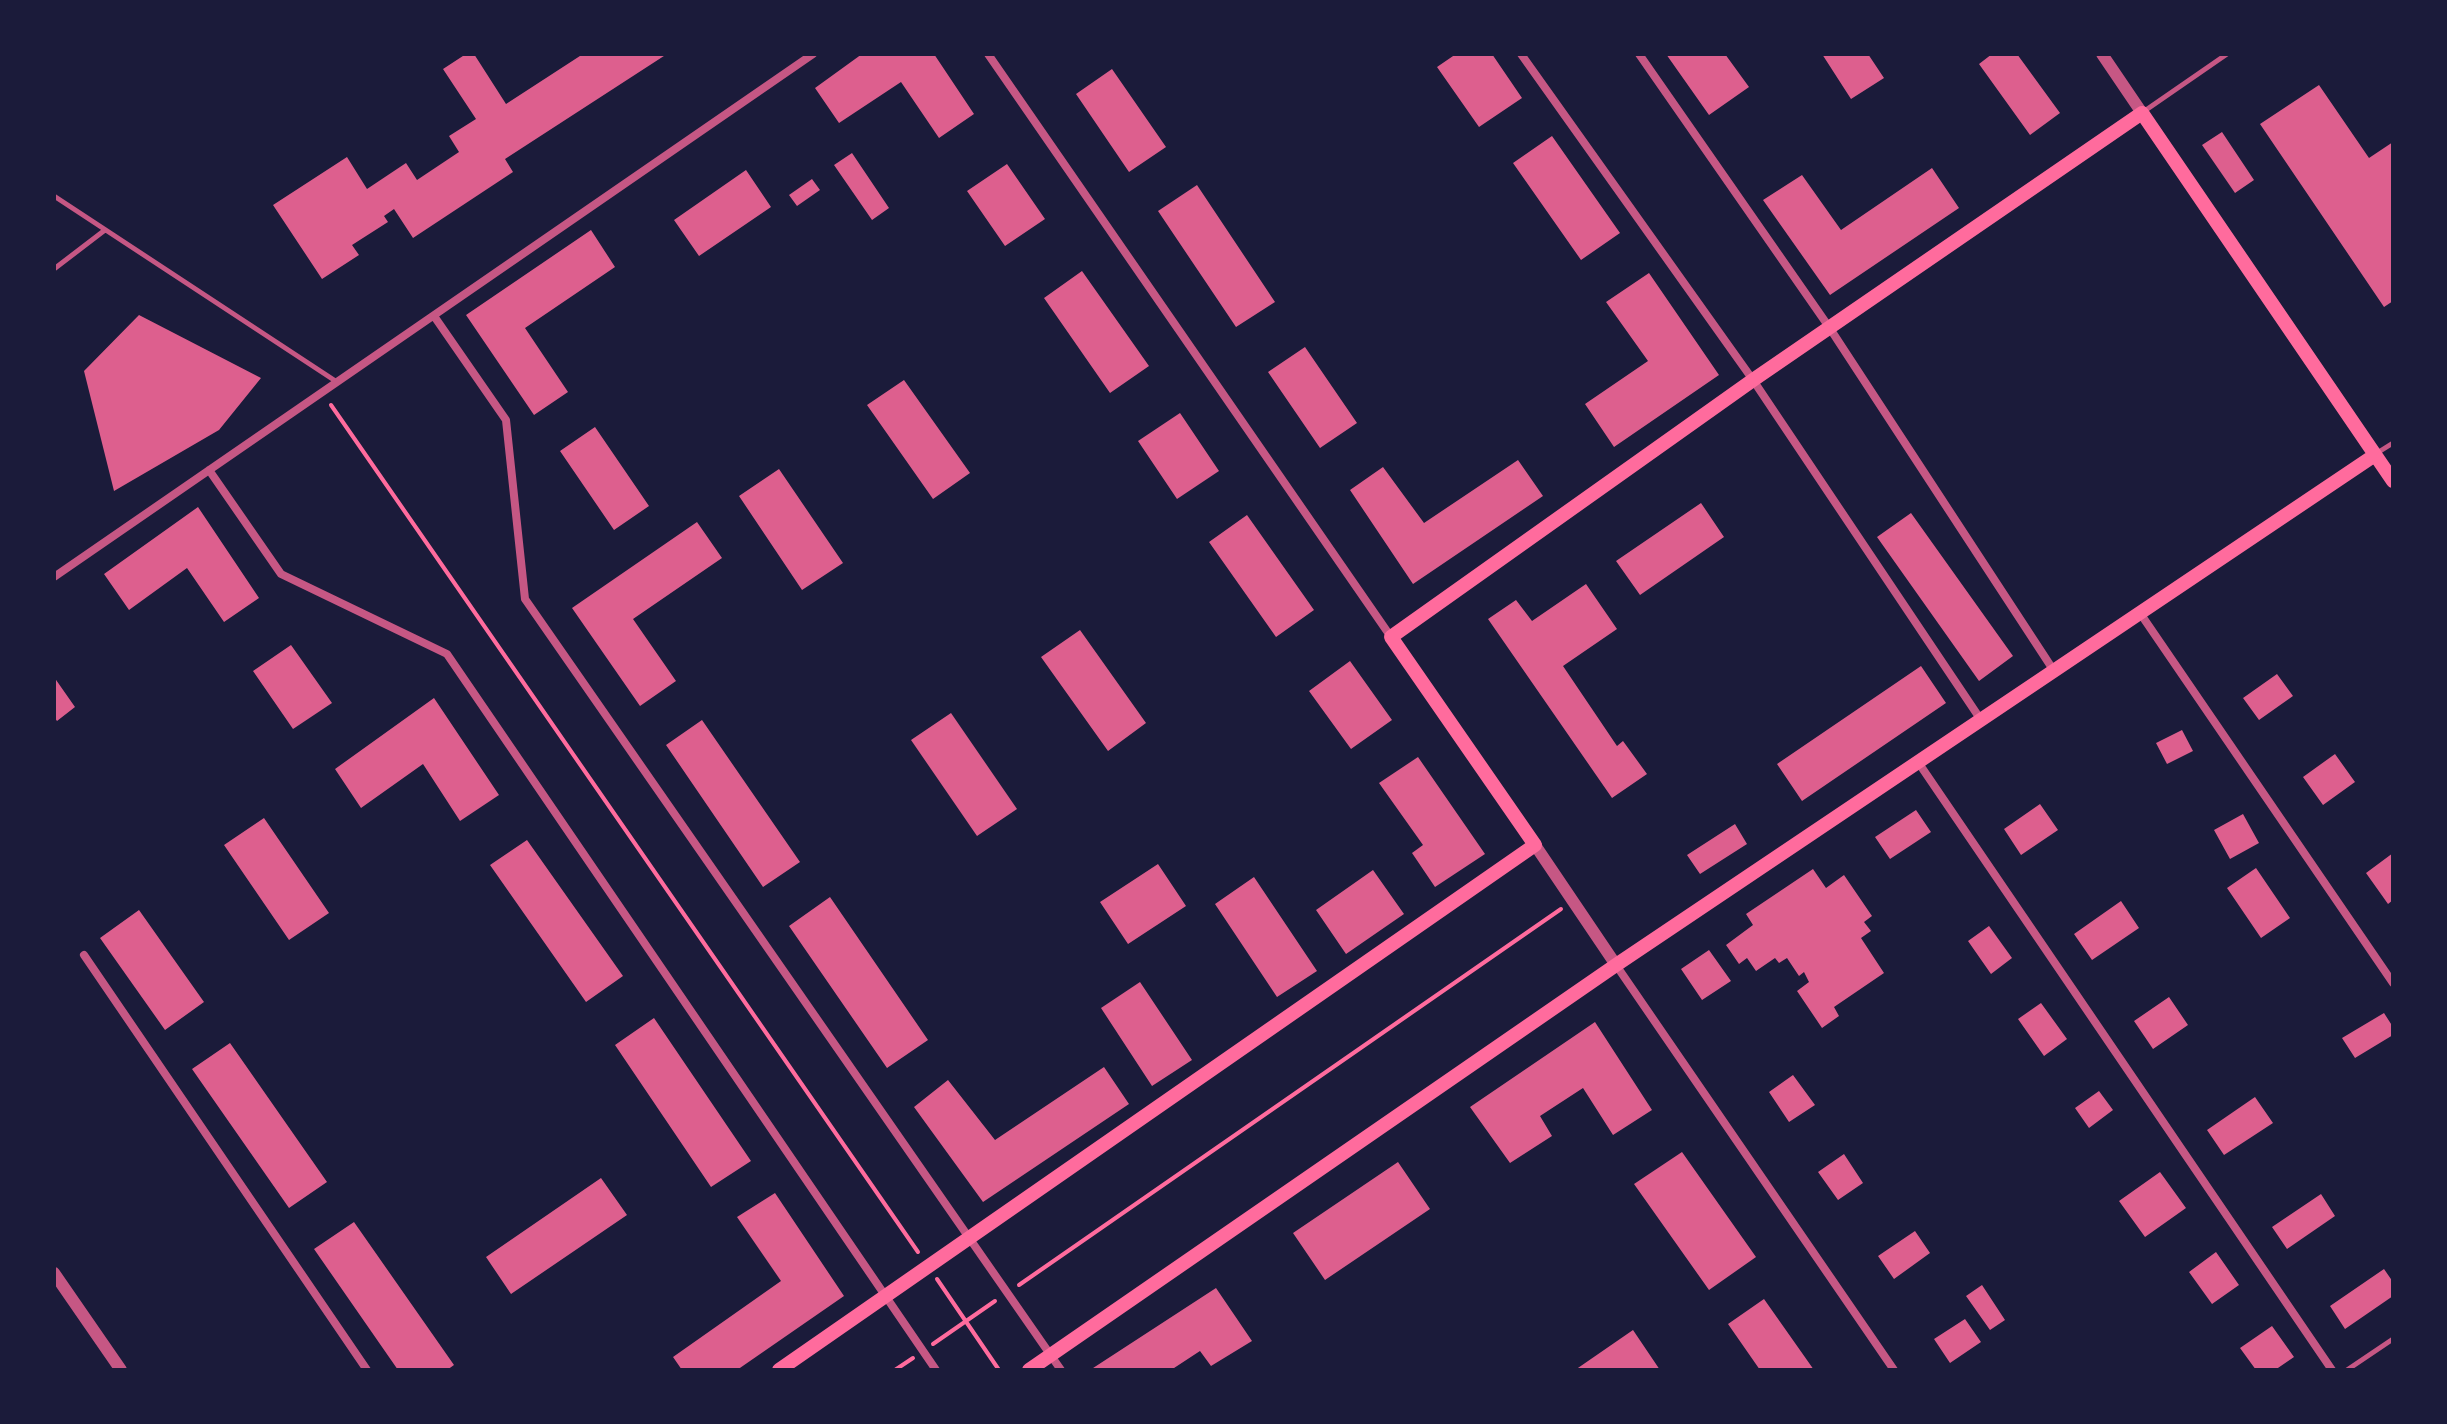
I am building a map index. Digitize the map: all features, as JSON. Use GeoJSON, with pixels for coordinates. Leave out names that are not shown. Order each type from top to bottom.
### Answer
{"type":"FeatureCollection","features":[{"type":"Feature","properties":{"kind":"main road"},"geometry":{"type":"LineString","coordinates":[[779,1370],[1535,845],[1391,637],[1753,380],[2142,113],[2393,481]]}},
{"type":"Feature","properties":{"kind":"main road"},"geometry":{"type":"LineString","coordinates":[[1029,1370],[1616,965],[2375,455]]}},
{"type":"Feature","properties":{"kind":"street"},"geometry":{"type":"LineString","coordinates":[[54,577],[813,54]]}},
{"type":"Feature","properties":{"kind":"street"},"geometry":{"type":"LineString","coordinates":[[988,54],[1391,637]]}},
{"type":"Feature","properties":{"kind":"street"},"geometry":{"type":"LineString","coordinates":[[1521,54],[1753,380],[1981,720]]}},
{"type":"Feature","properties":{"kind":"street"},"geometry":{"type":"LineString","coordinates":[[1639,54],[1829,327],[2054,671]]}},
{"type":"Feature","properties":{"kind":"street"},"geometry":{"type":"LineString","coordinates":[[2102,54],[2142,113]]}},
{"type":"Feature","properties":{"kind":"street"},"geometry":{"type":"LineString","coordinates":[[434,316],[506,420],[525,599],[1061,1370]]}},
{"type":"Feature","properties":{"kind":"street"},"geometry":{"type":"LineString","coordinates":[[209,470],[281,574],[447,654],[936,1370]]}},
{"type":"Feature","properties":{"kind":"street"},"geometry":{"type":"LineString","coordinates":[[2140,613],[2393,983]]}},
{"type":"Feature","properties":{"kind":"street"},"geometry":{"type":"LineString","coordinates":[[1918,762],[2332,1370]]}},
{"type":"Feature","properties":{"kind":"street"},"geometry":{"type":"LineString","coordinates":[[1535,845],[1894,1370]]}},
{"type":"Feature","properties":{"kind":"street"},"geometry":{"type":"LineString","coordinates":[[84,955],[367,1370]]}},
{"type":"Feature","properties":{"kind":"street"},"geometry":{"type":"LineString","coordinates":[[54,1273],[121,1370]]}},
{"type":"Feature","properties":{"kind":"lane"},"geometry":{"type":"LineString","coordinates":[[2142,113],[2227,54]]}},
{"type":"Feature","properties":{"kind":"lane"},"geometry":{"type":"LineString","coordinates":[[54,196],[338,382]]}},
{"type":"Feature","properties":{"kind":"lane"},"geometry":{"type":"LineString","coordinates":[[54,269],[105,230]]}},
{"type":"Feature","properties":{"kind":"lane"},"geometry":{"type":"LineString","coordinates":[[2375,455],[2393,443]]}},
{"type":"Feature","properties":{"kind":"lane"},"geometry":{"type":"LineString","coordinates":[[2347,1370],[2393,1339]]}},
{"type":"Feature","properties":{"kind":"path"},"geometry":{"type":"LineString","coordinates":[[322,393],[999,1370]]}},
{"type":"Feature","properties":{"kind":"path"},"geometry":{"type":"LineString","coordinates":[[895,1370],[1573,901]]}},
{"type":"Feature","properties":{"kind":"building"},"geometry":{"type":"Polygon","coordinates":[[[466,54],[474,54],[506,104],[583,54],[667,54],[505,159],[513,172],[413,238],[394,209],[384,216],[388,222],[352,245],[359,255],[322,279],[273,205],[347,157],[367,189],[406,163],[417,180],[459,152],[449,136],[476,119],[443,69],[466,54]]]}},
{"type":"Feature","properties":{"kind":"building"},"geometry":{"type":"Polygon","coordinates":[[[862,54],[934,54],[974,114],[939,138],[901,82],[839,123],[815,88],[862,54]]]}},
{"type":"Feature","properties":{"kind":"building"},"geometry":{"type":"Polygon","coordinates":[[[1456,54],[1492,54],[1522,98],[1479,127],[1437,67],[1456,54]]]}},
{"type":"Feature","properties":{"kind":"building"},"geometry":{"type":"Polygon","coordinates":[[[1666,54],[1725,54],[1749,87],[1709,115],[1666,54]]]}},
{"type":"Feature","properties":{"kind":"building"},"geometry":{"type":"Polygon","coordinates":[[[1822,54],[1868,54],[1884,78],[1851,99],[1822,54]]]}},
{"type":"Feature","properties":{"kind":"building"},"geometry":{"type":"Polygon","coordinates":[[[1992,54],[2017,54],[2060,113],[2030,135],[1979,64],[1992,54]]]}},
{"type":"Feature","properties":{"kind":"building"},"geometry":{"type":"Polygon","coordinates":[[[1112,69],[1166,147],[1129,172],[1076,94],[1112,69]]]}},
{"type":"Feature","properties":{"kind":"building"},"geometry":{"type":"Polygon","coordinates":[[[2319,85],[2369,158],[2393,142],[2393,301],[2384,307],[2260,124],[2319,85]]]}},
{"type":"Feature","properties":{"kind":"building"},"geometry":{"type":"Polygon","coordinates":[[[2222,132],[2254,180],[2235,193],[2202,145],[2222,132]]]}},
{"type":"Feature","properties":{"kind":"building"},"geometry":{"type":"Polygon","coordinates":[[[1552,136],[1620,233],[1581,260],[1513,163],[1552,136]]]}},
{"type":"Feature","properties":{"kind":"building"},"geometry":{"type":"Polygon","coordinates":[[[852,153],[889,208],[872,220],[834,165],[852,153]]]}},
{"type":"Feature","properties":{"kind":"building"},"geometry":{"type":"Polygon","coordinates":[[[1007,164],[1045,219],[1005,246],[967,191],[1007,164]]]}},
{"type":"Feature","properties":{"kind":"building"},"geometry":{"type":"Polygon","coordinates":[[[1932,168],[1959,208],[1830,295],[1763,200],[1802,175],[1841,230],[1932,168]]]}},
{"type":"Feature","properties":{"kind":"building"},"geometry":{"type":"Polygon","coordinates":[[[746,170],[771,207],[699,256],[674,220],[746,170]]]}},
{"type":"Feature","properties":{"kind":"building"},"geometry":{"type":"Polygon","coordinates":[[[812,179],[820,190],[797,206],[789,195],[812,179]]]}},
{"type":"Feature","properties":{"kind":"building"},"geometry":{"type":"Polygon","coordinates":[[[1197,185],[1275,302],[1236,327],[1158,211],[1197,185]]]}},
{"type":"Feature","properties":{"kind":"building"},"geometry":{"type":"Polygon","coordinates":[[[591,230],[615,267],[525,328],[568,392],[534,415],[466,315],[591,230]]]}},
{"type":"Feature","properties":{"kind":"building"},"geometry":{"type":"Polygon","coordinates":[[[1082,271],[1149,366],[1110,393],[1044,298],[1082,271]]]}},
{"type":"Feature","properties":{"kind":"building"},"geometry":{"type":"Polygon","coordinates":[[[1649,273],[1719,375],[1614,447],[1585,404],[1648,361],[1606,302],[1649,273]]]}},
{"type":"Feature","properties":{"kind":"building"},"geometry":{"type":"Polygon","coordinates":[[[139,315],[261,378],[219,430],[114,491],[84,371],[139,315]]]}},
{"type":"Feature","properties":{"kind":"building"},"geometry":{"type":"Polygon","coordinates":[[[1305,347],[1357,423],[1320,448],[1268,372],[1305,347]]]}},
{"type":"Feature","properties":{"kind":"building"},"geometry":{"type":"Polygon","coordinates":[[[904,380],[970,473],[933,499],[867,405],[904,380]]]}},
{"type":"Feature","properties":{"kind":"building"},"geometry":{"type":"Polygon","coordinates":[[[1180,413],[1219,471],[1177,499],[1138,441],[1180,413]]]}},
{"type":"Feature","properties":{"kind":"building"},"geometry":{"type":"Polygon","coordinates":[[[595,427],[649,506],[614,530],[560,451],[595,427]]]}},
{"type":"Feature","properties":{"kind":"building"},"geometry":{"type":"Polygon","coordinates":[[[1518,460],[1543,496],[1413,584],[1350,490],[1383,467],[1424,523],[1518,460]]]}},
{"type":"Feature","properties":{"kind":"building"},"geometry":{"type":"Polygon","coordinates":[[[779,469],[843,563],[802,590],[739,496],[779,469]]]}},
{"type":"Feature","properties":{"kind":"building"},"geometry":{"type":"Polygon","coordinates":[[[1701,503],[1724,537],[1640,595],[1616,561],[1701,503]]]}},
{"type":"Feature","properties":{"kind":"building"},"geometry":{"type":"Polygon","coordinates":[[[198,507],[259,598],[224,622],[187,568],[129,610],[104,574],[198,507]]]}},
{"type":"Feature","properties":{"kind":"building"},"geometry":{"type":"Polygon","coordinates":[[[1911,513],[2013,656],[1979,681],[1877,537],[1911,513]]]}},
{"type":"Feature","properties":{"kind":"building"},"geometry":{"type":"Polygon","coordinates":[[[1247,515],[1314,610],[1276,637],[1209,542],[1247,515]]]}},
{"type":"Feature","properties":{"kind":"building"},"geometry":{"type":"Polygon","coordinates":[[[697,522],[722,558],[633,619],[676,681],[640,706],[572,608],[697,522]]]}},
{"type":"Feature","properties":{"kind":"building"},"geometry":{"type":"Polygon","coordinates":[[[1586,584],[1617,629],[1563,666],[1617,746],[1623,741],[1647,774],[1612,798],[1488,619],[1516,600],[1532,621],[1586,584]]]}},
{"type":"Feature","properties":{"kind":"building"},"geometry":{"type":"Polygon","coordinates":[[[1080,630],[1146,723],[1108,751],[1041,657],[1080,630]]]}},
{"type":"Feature","properties":{"kind":"building"},"geometry":{"type":"Polygon","coordinates":[[[291,645],[332,703],[293,729],[253,671],[291,645]]]}},
{"type":"Feature","properties":{"kind":"building"},"geometry":{"type":"Polygon","coordinates":[[[1350,661],[1392,720],[1351,749],[1309,691],[1350,661]]]}},
{"type":"Feature","properties":{"kind":"building"},"geometry":{"type":"Polygon","coordinates":[[[1921,666],[1946,703],[1802,801],[1777,764],[1921,666]]]}},
{"type":"Feature","properties":{"kind":"building"},"geometry":{"type":"Polygon","coordinates":[[[2277,674],[2293,696],[2259,720],[2243,698],[2277,674]]]}},
{"type":"Feature","properties":{"kind":"building"},"geometry":{"type":"Polygon","coordinates":[[[54,677],[75,707],[57,721],[54,717],[54,677]]]}},
{"type":"Feature","properties":{"kind":"building"},"geometry":{"type":"Polygon","coordinates":[[[434,698],[499,795],[460,821],[423,764],[361,808],[335,769],[434,698]]]}},
{"type":"Feature","properties":{"kind":"building"},"geometry":{"type":"Polygon","coordinates":[[[951,713],[1017,809],[977,836],[911,740],[951,713]]]}},
{"type":"Feature","properties":{"kind":"building"},"geometry":{"type":"Polygon","coordinates":[[[702,720],[800,862],[763,887],[666,745],[702,720]]]}},
{"type":"Feature","properties":{"kind":"building"},"geometry":{"type":"Polygon","coordinates":[[[2182,730],[2193,751],[2167,764],[2156,743],[2182,730]]]}},
{"type":"Feature","properties":{"kind":"building"},"geometry":{"type":"Polygon","coordinates":[[[2335,754],[2355,782],[2323,805],[2303,777],[2335,754]]]}},
{"type":"Feature","properties":{"kind":"building"},"geometry":{"type":"Polygon","coordinates":[[[1418,757],[1485,854],[1435,887],[1412,853],[1423,845],[1379,783],[1418,757]]]}},
{"type":"Feature","properties":{"kind":"building"},"geometry":{"type":"Polygon","coordinates":[[[2040,804],[2058,830],[2021,855],[2004,829],[2040,804]]]}},
{"type":"Feature","properties":{"kind":"building"},"geometry":{"type":"Polygon","coordinates":[[[1916,810],[1931,832],[1890,859],[1875,837],[1916,810]]]}},
{"type":"Feature","properties":{"kind":"building"},"geometry":{"type":"Polygon","coordinates":[[[2243,814],[2259,843],[2230,859],[2214,830],[2243,814]]]}},
{"type":"Feature","properties":{"kind":"building"},"geometry":{"type":"Polygon","coordinates":[[[264,818],[329,913],[289,940],[224,845],[264,818]]]}},
{"type":"Feature","properties":{"kind":"building"},"geometry":{"type":"Polygon","coordinates":[[[1735,824],[1747,844],[1700,874],[1687,855],[1735,824]]]}},
{"type":"Feature","properties":{"kind":"building"},"geometry":{"type":"Polygon","coordinates":[[[527,840],[623,976],[586,1002],[490,865],[527,840]]]}},
{"type":"Feature","properties":{"kind":"building"},"geometry":{"type":"Polygon","coordinates":[[[2393,853],[2393,900],[2388,904],[2366,873],[2393,853]]]}},
{"type":"Feature","properties":{"kind":"building"},"geometry":{"type":"Polygon","coordinates":[[[1158,864],[1186,906],[1128,944],[1100,902],[1158,864]]]}},
{"type":"Feature","properties":{"kind":"building"},"geometry":{"type":"Polygon","coordinates":[[[2256,868],[2290,918],[2261,938],[2227,888],[2256,868]]]}},
{"type":"Feature","properties":{"kind":"building"},"geometry":{"type":"Polygon","coordinates":[[[1813,869],[1826,888],[1844,875],[1872,916],[1864,922],[1871,931],[1861,938],[1884,973],[1834,1007],[1839,1016],[1822,1028],[1797,991],[1809,982],[1804,972],[1799,976],[1787,958],[1779,963],[1775,958],[1756,971],[1747,958],[1739,964],[1726,945],[1753,925],[1746,914],[1813,869]]]}},
{"type":"Feature","properties":{"kind":"building"},"geometry":{"type":"Polygon","coordinates":[[[1373,870],[1404,914],[1346,954],[1316,910],[1373,870]]]}},
{"type":"Feature","properties":{"kind":"building"},"geometry":{"type":"Polygon","coordinates":[[[1254,877],[1317,971],[1277,997],[1215,904],[1254,877]]]}},
{"type":"Feature","properties":{"kind":"building"},"geometry":{"type":"Polygon","coordinates":[[[830,897],[928,1040],[887,1068],[789,926],[830,897]]]}},
{"type":"Feature","properties":{"kind":"building"},"geometry":{"type":"Polygon","coordinates":[[[2121,901],[2139,928],[2092,960],[2074,934],[2121,901]]]}},
{"type":"Feature","properties":{"kind":"building"},"geometry":{"type":"Polygon","coordinates":[[[139,910],[204,1002],[165,1030],[100,938],[139,910]]]}},
{"type":"Feature","properties":{"kind":"building"},"geometry":{"type":"Polygon","coordinates":[[[1989,926],[2012,958],[1991,974],[1968,941],[1989,926]]]}},
{"type":"Feature","properties":{"kind":"building"},"geometry":{"type":"Polygon","coordinates":[[[1709,950],[1731,981],[1702,1000],[1681,969],[1709,950]]]}},
{"type":"Feature","properties":{"kind":"building"},"geometry":{"type":"Polygon","coordinates":[[[1140,982],[1192,1060],[1152,1086],[1101,1008],[1140,982]]]}},
{"type":"Feature","properties":{"kind":"building"},"geometry":{"type":"Polygon","coordinates":[[[2169,997],[2188,1025],[2153,1049],[2134,1021],[2169,997]]]}},
{"type":"Feature","properties":{"kind":"building"},"geometry":{"type":"Polygon","coordinates":[[[2041,1003],[2067,1039],[2044,1056],[2018,1019],[2041,1003]]]}},
{"type":"Feature","properties":{"kind":"building"},"geometry":{"type":"Polygon","coordinates":[[[2384,1013],[2393,1027],[2393,1035],[2355,1058],[2342,1038],[2384,1013]]]}},
{"type":"Feature","properties":{"kind":"building"},"geometry":{"type":"Polygon","coordinates":[[[654,1018],[751,1161],[711,1187],[615,1045],[654,1018]]]}},
{"type":"Feature","properties":{"kind":"building"},"geometry":{"type":"Polygon","coordinates":[[[1595,1022],[1652,1110],[1613,1135],[1583,1088],[1540,1116],[1552,1136],[1510,1163],[1470,1107],[1595,1022]]]}},
{"type":"Feature","properties":{"kind":"building"},"geometry":{"type":"Polygon","coordinates":[[[230,1043],[327,1182],[289,1208],[192,1069],[230,1043]]]}},
{"type":"Feature","properties":{"kind":"building"},"geometry":{"type":"Polygon","coordinates":[[[1104,1067],[1129,1104],[983,1202],[914,1107],[948,1080],[995,1140],[1104,1067]]]}},
{"type":"Feature","properties":{"kind":"building"},"geometry":{"type":"Polygon","coordinates":[[[1793,1075],[1815,1105],[1789,1122],[1769,1092],[1793,1075]]]}},
{"type":"Feature","properties":{"kind":"building"},"geometry":{"type":"Polygon","coordinates":[[[2099,1091],[2113,1110],[2089,1128],[2075,1108],[2099,1091]]]}},
{"type":"Feature","properties":{"kind":"building"},"geometry":{"type":"Polygon","coordinates":[[[2255,1097],[2273,1123],[2224,1155],[2207,1130],[2255,1097]]]}},
{"type":"Feature","properties":{"kind":"building"},"geometry":{"type":"Polygon","coordinates":[[[1682,1152],[1756,1257],[1709,1290],[1634,1184],[1682,1152]]]}},
{"type":"Feature","properties":{"kind":"building"},"geometry":{"type":"Polygon","coordinates":[[[1844,1154],[1863,1183],[1838,1200],[1818,1172],[1844,1154]]]}},
{"type":"Feature","properties":{"kind":"building"},"geometry":{"type":"Polygon","coordinates":[[[1398,1162],[1430,1209],[1325,1280],[1293,1233],[1398,1162]]]}},
{"type":"Feature","properties":{"kind":"building"},"geometry":{"type":"Polygon","coordinates":[[[2160,1172],[2186,1208],[2145,1237],[2119,1201],[2160,1172]]]}},
{"type":"Feature","properties":{"kind":"building"},"geometry":{"type":"Polygon","coordinates":[[[601,1178],[627,1215],[511,1294],[486,1257],[601,1178]]]}},
{"type":"Feature","properties":{"kind":"building"},"geometry":{"type":"Polygon","coordinates":[[[775,1193],[844,1296],[737,1370],[682,1370],[673,1357],[781,1281],[737,1217],[775,1193]]]}},
{"type":"Feature","properties":{"kind":"building"},"geometry":{"type":"Polygon","coordinates":[[[2321,1194],[2335,1216],[2287,1249],[2272,1227],[2321,1194]]]}},
{"type":"Feature","properties":{"kind":"building"},"geometry":{"type":"Polygon","coordinates":[[[354,1222],[454,1365],[447,1370],[398,1370],[314,1249],[354,1222]]]}},
{"type":"Feature","properties":{"kind":"building"},"geometry":{"type":"Polygon","coordinates":[[[1915,1231],[1930,1253],[1894,1279],[1878,1256],[1915,1231]]]}},
{"type":"Feature","properties":{"kind":"building"},"geometry":{"type":"Polygon","coordinates":[[[2216,1252],[2239,1285],[2212,1304],[2189,1272],[2216,1252]]]}},
{"type":"Feature","properties":{"kind":"building"},"geometry":{"type":"Polygon","coordinates":[[[2384,1269],[2393,1282],[2393,1296],[2345,1329],[2330,1306],[2384,1269]]]}},
{"type":"Feature","properties":{"kind":"building"},"geometry":{"type":"Polygon","coordinates":[[[1982,1285],[2005,1320],[1990,1330],[1966,1296],[1982,1285]]]}},
{"type":"Feature","properties":{"kind":"building"},"geometry":{"type":"Polygon","coordinates":[[[1216,1288],[1252,1341],[1211,1366],[1200,1351],[1171,1370],[1090,1370],[1216,1288]]]}},
{"type":"Feature","properties":{"kind":"building"},"geometry":{"type":"Polygon","coordinates":[[[1764,1299],[1814,1370],[1760,1370],[1728,1324],[1764,1299]]]}},
{"type":"Feature","properties":{"kind":"building"},"geometry":{"type":"Polygon","coordinates":[[[1965,1319],[1981,1342],[1950,1363],[1934,1339],[1965,1319]]]}},
{"type":"Feature","properties":{"kind":"building"},"geometry":{"type":"Polygon","coordinates":[[[2272,1326],[2294,1357],[2275,1370],[2256,1370],[2240,1348],[2272,1326]]]}},
{"type":"Feature","properties":{"kind":"building"},"geometry":{"type":"Polygon","coordinates":[[[1633,1330],[1660,1370],[1575,1370],[1633,1330]]]}}]}
